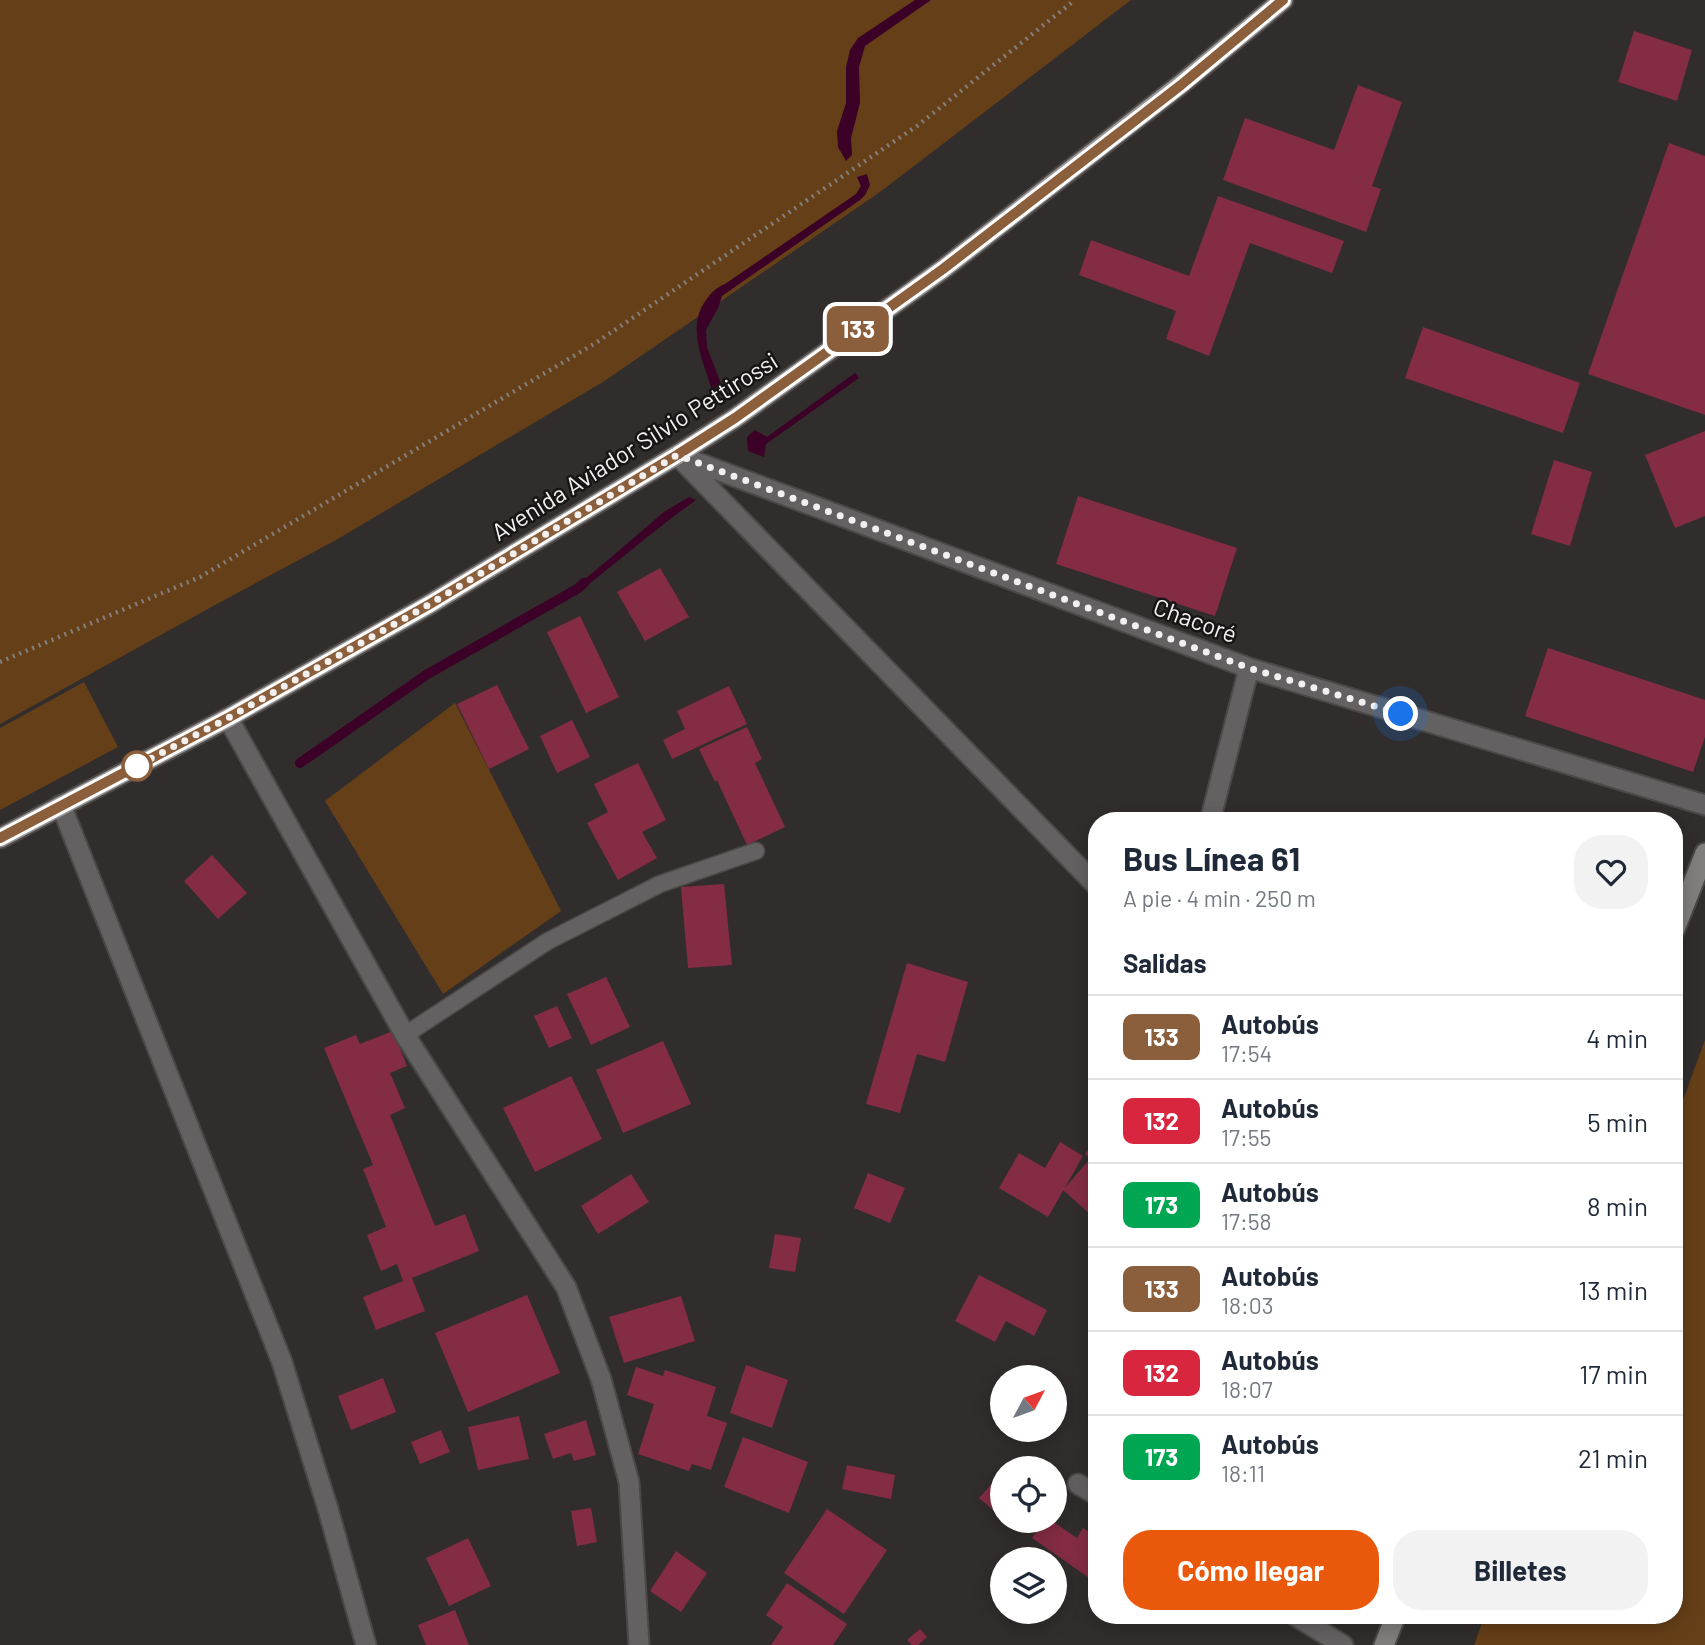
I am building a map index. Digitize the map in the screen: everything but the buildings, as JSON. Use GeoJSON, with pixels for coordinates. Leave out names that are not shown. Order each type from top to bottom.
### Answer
{"type":"FeatureCollection","features":[{"type":"Feature","properties":{"kind":"main road","name":"Avenida Aviador Silvio Pettirossi"},"geometry":{"type":"LineString","coordinates":[[0,838],[228,718],[430,604],[735,418],[943,269],[1181,85],[1283,0]]}},
{"type":"Feature","properties":{"kind":"main road"},"geometry":{"type":"LineString","coordinates":[[1683,909],[1705,853]]}},
{"type":"Feature","properties":{"kind":"main road"},"geometry":{"type":"LineString","coordinates":[[1384,1645],[1392,1624]]}},
{"type":"Feature","properties":{"kind":"street","name":"Chacoré"},"geometry":{"type":"LineString","coordinates":[[677,455],[1249,668],[1705,806]]}},
{"type":"Feature","properties":{"kind":"street"},"geometry":{"type":"LineString","coordinates":[[677,455],[1088,877]]}},
{"type":"Feature","properties":{"kind":"street"},"geometry":{"type":"LineString","coordinates":[[1212,812],[1249,668]]}},
{"type":"Feature","properties":{"kind":"street"},"geometry":{"type":"LineString","coordinates":[[228,718],[405,1035],[566,1287],[601,1379],[629,1482],[639,1645]]}},
{"type":"Feature","properties":{"kind":"street"},"geometry":{"type":"LineString","coordinates":[[61,805],[282,1362],[328,1509],[366,1645]]}},
{"type":"Feature","properties":{"kind":"street"},"geometry":{"type":"LineString","coordinates":[[1078,1483],[1088,1490]]}},
{"type":"Feature","properties":{"kind":"street"},"geometry":{"type":"LineString","coordinates":[[1309,1624],[1343,1645]]}},
{"type":"Feature","properties":{"kind":"lane"},"geometry":{"type":"LineString","coordinates":[[405,1035],[548,941],[660,884],[756,851]]}},
{"type":"Feature","properties":{"kind":"path"},"geometry":{"type":"LineString","coordinates":[[0,662],[200,577],[594,344],[917,126],[1075,0]]}},
{"type":"Feature","properties":{"kind":"shaded area"},"geometry":{"type":"Polygon","coordinates":[[[0,0],[1131,0],[880,192],[603,382],[336,540],[0,724],[0,0]]]}},
{"type":"Feature","properties":{"kind":"shaded area"},"geometry":{"type":"Polygon","coordinates":[[[915,0],[931,0],[865,46],[859,67],[860,103],[851,138],[852,155],[846,161],[838,147],[837,131],[846,103],[846,67],[850,50],[858,38],[915,0]]]}},
{"type":"Feature","properties":{"kind":"shaded area"},"geometry":{"type":"Polygon","coordinates":[[[867,174],[870,185],[860,200],[722,296],[706,330],[707,347],[721,384],[712,390],[697,335],[699,313],[706,300],[718,287],[856,194],[861,186],[857,177],[867,174]]]}},
{"type":"Feature","properties":{"kind":"shaded area"},"geometry":{"type":"Polygon","coordinates":[[[855,373],[859,378],[766,444],[764,457],[748,451],[747,437],[755,430],[767,437],[855,373]]]}},
{"type":"Feature","properties":{"kind":"shaded area"},"geometry":{"type":"Polygon","coordinates":[[[689,497],[696,500],[577,593],[573,589],[664,512],[689,497]]]}},
{"type":"Feature","properties":{"kind":"shaded area"},"geometry":{"type":"Polygon","coordinates":[[[84,682],[118,747],[0,810],[0,728],[84,682]]]}},
{"type":"Feature","properties":{"kind":"shaded area"},"geometry":{"type":"Polygon","coordinates":[[[455,703],[561,911],[443,994],[325,801],[455,703]]]}},
{"type":"Feature","properties":{"kind":"shaded area"},"geometry":{"type":"Polygon","coordinates":[[[1705,1040],[1705,1645],[1474,1645],[1482,1624],[1683,1624],[1683,1100],[1705,1040]]]}},
{"type":"Feature","properties":{"kind":"waterway"},"geometry":{"type":"LineString","coordinates":[[300,763],[426,675],[584,583]]}},
{"type":"Feature","properties":{"kind":"bus line","name":"133"},"geometry":{"type":"LineString","coordinates":[[0,838],[228,718],[430,604],[735,418],[943,269],[1181,85],[1283,0]]}},
{"type":"Feature","properties":{"kind":"route"},"geometry":{"type":"LineString","coordinates":[[137,766],[133,768],[228,718],[430,604],[677,455],[1249,668],[1401,714]]}}]}
